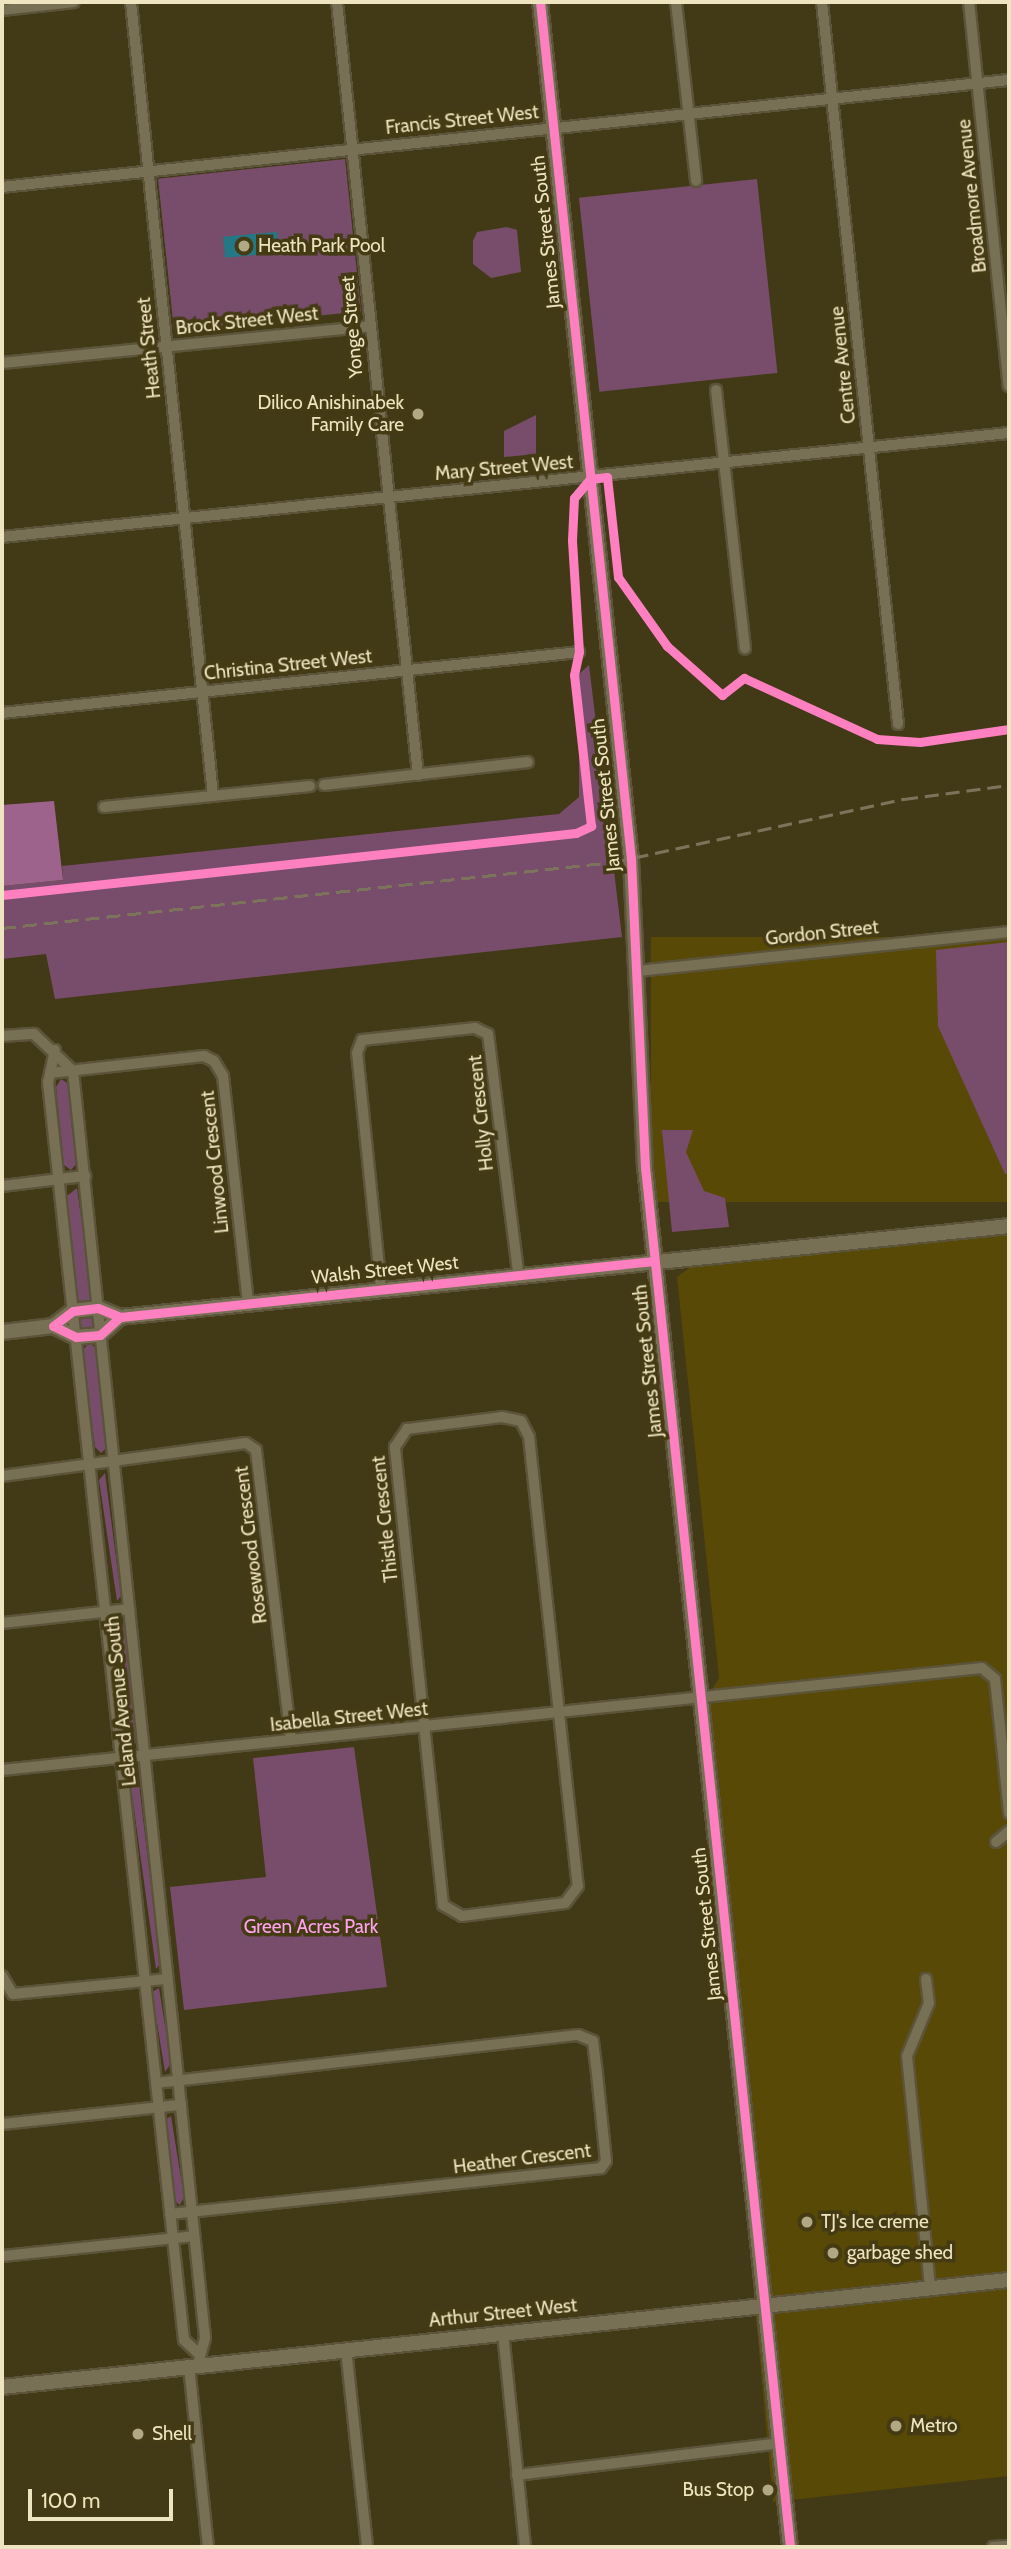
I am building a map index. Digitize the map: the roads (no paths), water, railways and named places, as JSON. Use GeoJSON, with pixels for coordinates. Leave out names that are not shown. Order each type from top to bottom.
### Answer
{"type":"FeatureCollection","features":[{"type":"Feature","properties":{"kind":"street"},"geometry":{"type":"LineString","coordinates":[[2,10],[74,2]]}},
{"type":"Feature","properties":{"kind":"street","name":"Heath Street"},"geometry":{"type":"LineString","coordinates":[[131,2],[213,796]]}},
{"type":"Feature","properties":{"kind":"street","name":"Yonge Street"},"geometry":{"type":"LineString","coordinates":[[337,2],[418,775]]}},
{"type":"Feature","properties":{"kind":"street","name":"James Street South"},"geometry":{"type":"LineString","coordinates":[[540,2],[638,971],[642,1120],[654,1262],[767,2305],[790,2547]]}},
{"type":"Feature","properties":{"kind":"street"},"geometry":{"type":"LineString","coordinates":[[676,2],[696,181]]}},
{"type":"Feature","properties":{"kind":"street","name":"Centre Avenue"},"geometry":{"type":"LineString","coordinates":[[822,2],[898,724]]}},
{"type":"Feature","properties":{"kind":"street","name":"Broadmore Avenue"},"geometry":{"type":"LineString","coordinates":[[969,2],[1009,386]]}},
{"type":"Feature","properties":{"kind":"street","name":"Francis Street West"},"geometry":{"type":"LineString","coordinates":[[2,187],[1009,80]]}},
{"type":"Feature","properties":{"kind":"street","name":"Brock Street West"},"geometry":{"type":"LineString","coordinates":[[2,363],[370,326]]}},
{"type":"Feature","properties":{"kind":"street"},"geometry":{"type":"LineString","coordinates":[[716,390],[745,648]]}},
{"type":"Feature","properties":{"kind":"street","name":"Mary Street West"},"geometry":{"type":"LineString","coordinates":[[2,537],[1009,433]]}},
{"type":"Feature","properties":{"kind":"street","name":"Christina Street West"},"geometry":{"type":"LineString","coordinates":[[2,713],[579,652]]}},
{"type":"Feature","properties":{"kind":"street"},"geometry":{"type":"LineString","coordinates":[[324,785],[528,762]]}},
{"type":"Feature","properties":{"kind":"street"},"geometry":{"type":"LineString","coordinates":[[104,807],[310,786]]}},
{"type":"Feature","properties":{"kind":"street","name":"Gordon Street"},"geometry":{"type":"LineString","coordinates":[[638,971],[1009,932]]}},
{"type":"Feature","properties":{"kind":"street","name":"Holly Crescent"},"geometry":{"type":"LineString","coordinates":[[381,1288],[357,1053],[362,1040],[475,1028],[488,1034],[518,1273]]}},
{"type":"Feature","properties":{"kind":"street"},"geometry":{"type":"LineString","coordinates":[[2,1036],[34,1034],[55,1050],[73,1071]]}},
{"type":"Feature","properties":{"kind":"street","name":"Leland Avenue South"},"geometry":{"type":"LineString","coordinates":[[55,1050],[50,1073],[59,1179],[184,2340],[195,2361],[208,2547]]}},
{"type":"Feature","properties":{"kind":"street","name":"Linwood Crescent"},"geometry":{"type":"LineString","coordinates":[[50,1073],[204,1056],[219,1066],[248,1303]]}},
{"type":"Feature","properties":{"kind":"street","name":"Leland Avenue South"},"geometry":{"type":"LineString","coordinates":[[73,1071],[205,2337],[195,2361]]}},
{"type":"Feature","properties":{"kind":"street"},"geometry":{"type":"LineString","coordinates":[[2,1186],[85,1176]]}},
{"type":"Feature","properties":{"kind":"street","name":"Walsh Street West"},"geometry":{"type":"LineString","coordinates":[[73,1311],[98,1308],[120,1317],[518,1273],[1009,1226]]}},
{"type":"Feature","properties":{"kind":"street"},"geometry":{"type":"LineString","coordinates":[[2,1332],[53,1326],[73,1311]]}},
{"type":"Feature","properties":{"kind":"street"},"geometry":{"type":"LineString","coordinates":[[53,1326],[76,1337],[100,1335],[120,1317]]}},
{"type":"Feature","properties":{"kind":"street","name":"Thistle Crescent"},"geometry":{"type":"LineString","coordinates":[[425,1727],[396,1437],[407,1429],[502,1417],[521,1421],[529,1437],[560,1713]]}},
{"type":"Feature","properties":{"kind":"street","name":"Rosewood Crescent"},"geometry":{"type":"LineString","coordinates":[[2,1476],[91,1465],[113,1458],[246,1443],[256,1450],[291,1740]]}},
{"type":"Feature","properties":{"kind":"street"},"geometry":{"type":"LineString","coordinates":[[2,1623],[129,1609]]}},
{"type":"Feature","properties":{"kind":"street","name":"Isabella Street West"},"geometry":{"type":"LineString","coordinates":[[2,1770],[990,1670],[1009,1813]]}},
{"type":"Feature","properties":{"kind":"street"},"geometry":{"type":"LineString","coordinates":[[425,1727],[443,1905],[462,1916],[565,1903],[576,1895],[560,1713]]}},
{"type":"Feature","properties":{"kind":"street"},"geometry":{"type":"LineString","coordinates":[[996,1842],[1009,1831]]}},
{"type":"Feature","properties":{"kind":"street"},"geometry":{"type":"LineString","coordinates":[[2,1976],[5,1990],[13,1994],[167,1979]]}},
{"type":"Feature","properties":{"kind":"street"},"geometry":{"type":"LineString","coordinates":[[926,1979],[929,2003],[907,2056],[930,2288]]}},
{"type":"Feature","properties":{"kind":"street","name":"Heather Crescent"},"geometry":{"type":"LineString","coordinates":[[156,2083],[585,2035],[594,2047],[606,2157],[604,2166],[595,2169],[170,2214]]}},
{"type":"Feature","properties":{"kind":"street"},"geometry":{"type":"LineString","coordinates":[[2,2124],[181,2105]]}},
{"type":"Feature","properties":{"kind":"street"},"geometry":{"type":"LineString","coordinates":[[2,2256],[194,2236]]}},
{"type":"Feature","properties":{"kind":"street","name":"Arthur Street West"},"geometry":{"type":"LineString","coordinates":[[2,2387],[195,2361],[346,2349],[1009,2280]]}},
{"type":"Feature","properties":{"kind":"street"},"geometry":{"type":"LineString","coordinates":[[503,2333],[525,2547]]}},
{"type":"Feature","properties":{"kind":"street"},"geometry":{"type":"LineString","coordinates":[[346,2349],[368,2547]]}},
{"type":"Feature","properties":{"kind":"street"},"geometry":{"type":"LineString","coordinates":[[517,2475],[780,2443]]}},
{"type":"Feature","properties":{"kind":"street"},"geometry":{"type":"LineString","coordinates":[[993,2547],[1009,2546]]}},
{"type":"Feature","properties":{"kind":"water"},"geometry":{"type":"Polygon","coordinates":[[[277,232],[279,253],[225,258],[223,237],[277,232]]]}},
{"type":"Feature","properties":{"kind":"railway"},"geometry":{"type":"LineString","coordinates":[[2,928],[614,862],[904,799],[1009,785]]}},
{"type":"Feature","properties":{"kind":"place","name":"Heath Park Pool"},"geometry":{"type":"Point","coordinates":[244,246]}},
{"type":"Feature","properties":{"kind":"place","name":"Dilico Anishinabek Family Care"},"geometry":{"type":"Point","coordinates":[418,414]}},
{"type":"Feature","properties":{"kind":"place","name":"TJ's Ice creme"},"geometry":{"type":"Point","coordinates":[807,2222]}},
{"type":"Feature","properties":{"kind":"place","name":"garbage shed"},"geometry":{"type":"Point","coordinates":[833,2253]}},
{"type":"Feature","properties":{"kind":"place","name":"Metro"},"geometry":{"type":"Point","coordinates":[896,2426]}},
{"type":"Feature","properties":{"kind":"place","name":"Shell"},"geometry":{"type":"Point","coordinates":[138,2434]}},
{"type":"Feature","properties":{"kind":"place","name":"Bus Stop"},"geometry":{"type":"Point","coordinates":[768,2490]}},
{"type":"Feature","properties":{"kind":"park label","name":"Green Acres Park"},"geometry":{"type":"Point","coordinates":[311,1927]}}]}
